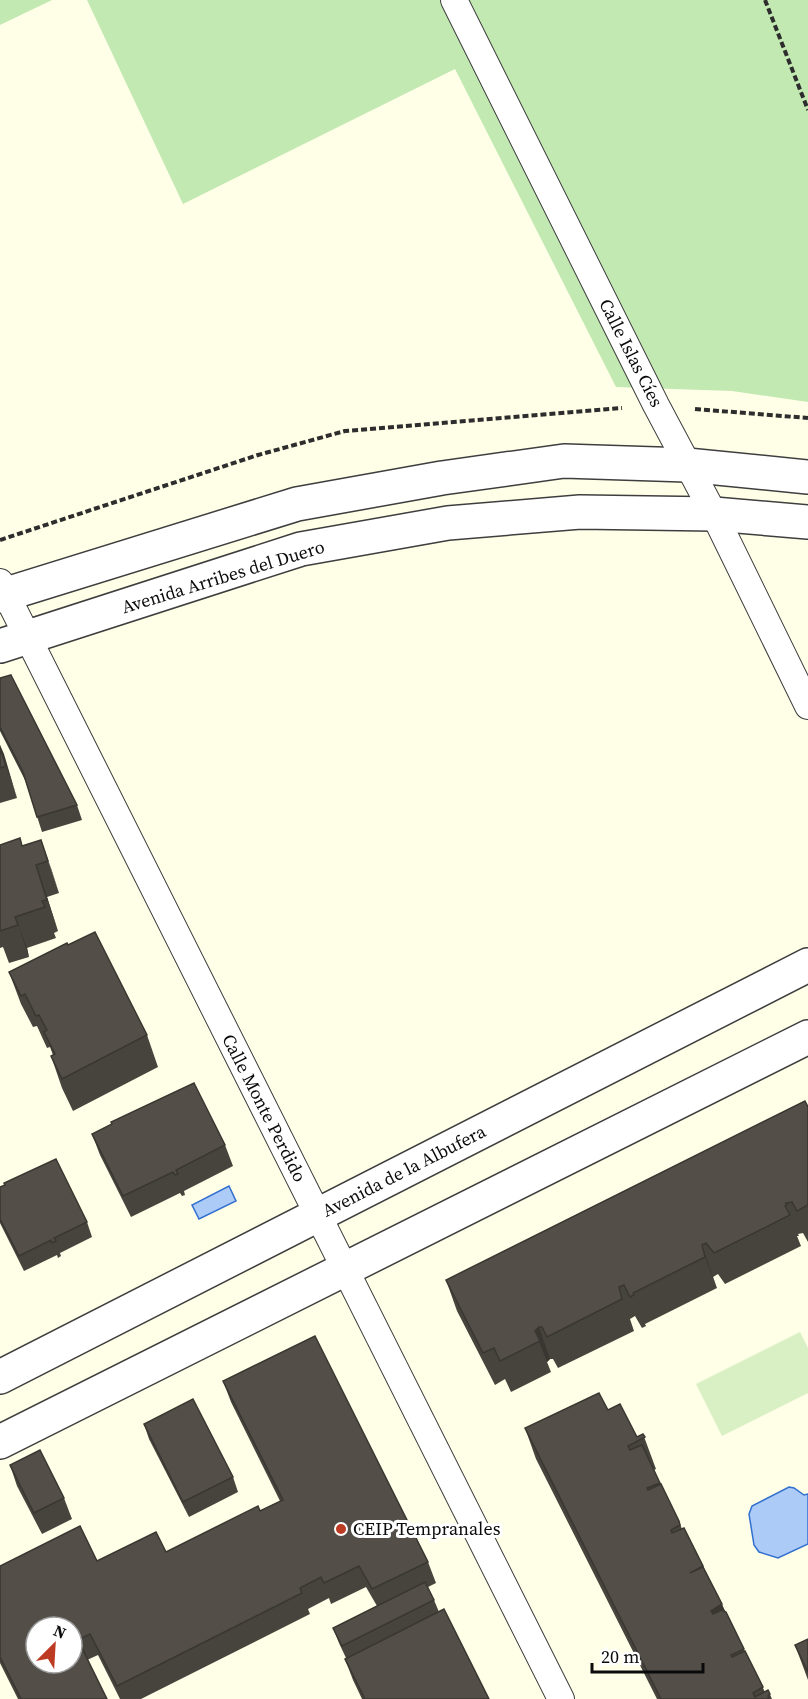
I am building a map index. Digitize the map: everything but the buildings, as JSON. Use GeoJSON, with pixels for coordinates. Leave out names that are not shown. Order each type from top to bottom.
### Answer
{"type":"FeatureCollection","features":[{"type":"Feature","properties":{"kind":"street","name":"Calle Islas Cíes"},"geometry":{"type":"LineString","coordinates":[[454,0],[656,405],[714,514],[808,706]]}},
{"type":"Feature","properties":{"kind":"street"},"geometry":{"type":"LineString","coordinates":[[2,591],[297,504],[442,478],[564,461],[687,465],[808,477]]}},
{"type":"Feature","properties":{"kind":"street","name":"Avenida Arribes del Duero"},"geometry":{"type":"LineString","coordinates":[[14,642],[301,549],[448,524],[580,512],[714,514],[808,522]]}},
{"type":"Feature","properties":{"kind":"street","name":"Calle Monte Perdido"},"geometry":{"type":"LineString","coordinates":[[2,591],[14,642],[318,1215],[561,1699]]}},
{"type":"Feature","properties":{"kind":"street","name":"Avenida de la Albufera"},"geometry":{"type":"LineString","coordinates":[[0,1377],[808,964]]}},
{"type":"Feature","properties":{"kind":"street"},"geometry":{"type":"LineString","coordinates":[[0,1442],[808,1037]]}},
{"type":"Feature","properties":{"kind":"path"},"geometry":{"type":"LineString","coordinates":[[765,0],[808,110]]}},
{"type":"Feature","properties":{"kind":"path"},"geometry":{"type":"LineString","coordinates":[[0,540],[258,455],[345,431],[656,405],[808,418]]}},
{"type":"Feature","properties":{"kind":"green space"},"geometry":{"type":"Polygon","coordinates":[[[0,0],[52,0],[0,25],[0,0]]]}},
{"type":"Feature","properties":{"kind":"green space"},"geometry":{"type":"Polygon","coordinates":[[[87,0],[808,0],[808,402],[732,391],[616,387],[455,69],[183,204],[87,0]]]}},
{"type":"Feature","properties":{"kind":"green space"},"geometry":{"type":"Polygon","coordinates":[[[800,1332],[808,1348],[808,1393],[722,1436],[696,1384],[800,1332]]]}},
{"type":"Feature","properties":{"kind":"water"},"geometry":{"type":"Polygon","coordinates":[[[229,1186],[236,1201],[199,1219],[192,1205],[229,1186]]]}},
{"type":"Feature","properties":{"kind":"water"},"geometry":{"type":"Polygon","coordinates":[[[789,1487],[804,1495],[808,1494],[808,1544],[778,1558],[759,1552],[754,1545],[749,1514],[752,1506],[789,1487]]]}},
{"type":"Feature","properties":{"kind":"place","name":"CEIP Tempranales"},"geometry":{"type":"Point","coordinates":[341,1529]}}]}
